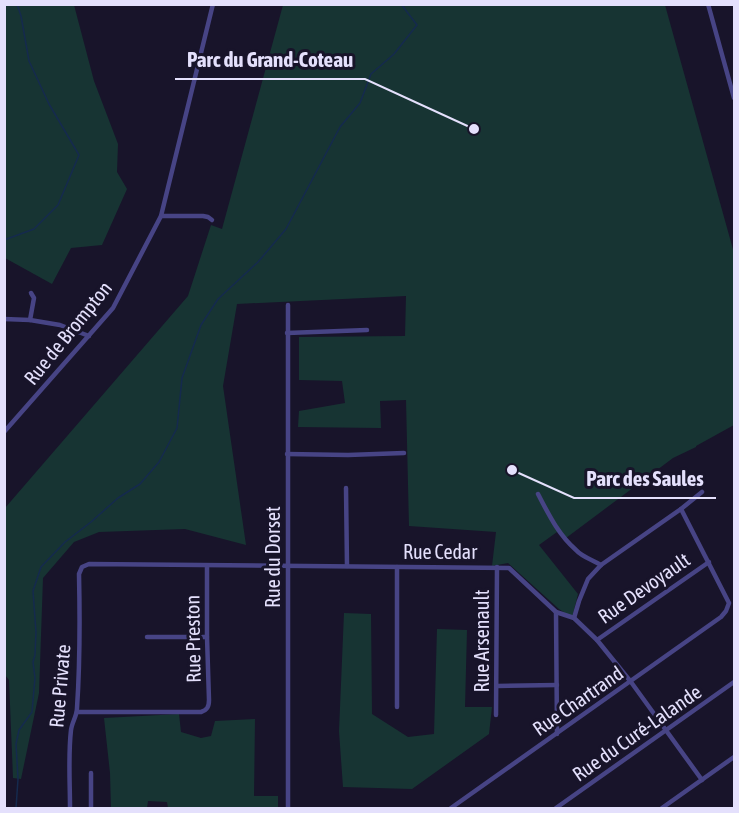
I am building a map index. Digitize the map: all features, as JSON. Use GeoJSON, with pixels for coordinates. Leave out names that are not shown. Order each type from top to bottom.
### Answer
{"type":"FeatureCollection","features":[{"type":"Feature","properties":{"kind":"street","name":"Rue de Brompton"},"geometry":{"type":"LineString","coordinates":[[4,432],[113,308],[161,216],[213,4]]}},
{"type":"Feature","properties":{"kind":"street"},"geometry":{"type":"LineString","coordinates":[[708,4],[735,98]]}},
{"type":"Feature","properties":{"kind":"street"},"geometry":{"type":"LineString","coordinates":[[161,216],[203,216],[212,220]]}},
{"type":"Feature","properties":{"kind":"street"},"geometry":{"type":"LineString","coordinates":[[30,320],[34,298],[32,293]]}},
{"type":"Feature","properties":{"kind":"street","name":"Rue du Dorset"},"geometry":{"type":"LineString","coordinates":[[288,305],[288,808]]}},
{"type":"Feature","properties":{"kind":"street"},"geometry":{"type":"LineString","coordinates":[[4,319],[60,325],[89,336]]}},
{"type":"Feature","properties":{"kind":"street"},"geometry":{"type":"LineString","coordinates":[[287,333],[367,330]]}},
{"type":"Feature","properties":{"kind":"street"},"geometry":{"type":"LineString","coordinates":[[287,454],[404,453]]}},
{"type":"Feature","properties":{"kind":"street"},"geometry":{"type":"LineString","coordinates":[[346,488],[347,566]]}},
{"type":"Feature","properties":{"kind":"street"},"geometry":{"type":"LineString","coordinates":[[574,618],[588,579],[601,565],[702,492]]}},
{"type":"Feature","properties":{"kind":"street"},"geometry":{"type":"LineString","coordinates":[[538,494],[554,525],[564,538],[577,552],[601,565]]}},
{"type":"Feature","properties":{"kind":"street"},"geometry":{"type":"LineString","coordinates":[[681,509],[709,562]]}},
{"type":"Feature","properties":{"kind":"street","name":"Rue Chartrand"},"geometry":{"type":"LineString","coordinates":[[451,808],[721,617],[729,603],[709,562]]}},
{"type":"Feature","properties":{"kind":"street","name":"Rue Devoyault"},"geometry":{"type":"LineString","coordinates":[[597,640],[709,562]]}},
{"type":"Feature","properties":{"kind":"street","name":"Rue Cedar"},"geometry":{"type":"LineString","coordinates":[[82,567],[89,564],[509,568],[556,612],[574,618],[597,640],[631,682],[702,780]]}},
{"type":"Feature","properties":{"kind":"street","name":"Rue Preston"},"geometry":{"type":"LineString","coordinates":[[77,712],[201,712],[206,710],[209,704],[207,566]]}},
{"type":"Feature","properties":{"kind":"street","name":"Rue Private"},"geometry":{"type":"LineString","coordinates":[[69,808],[71,728],[77,712],[79,574],[82,567]]}},
{"type":"Feature","properties":{"kind":"street"},"geometry":{"type":"LineString","coordinates":[[397,567],[397,707]]}},
{"type":"Feature","properties":{"kind":"street","name":"Rue Arsenault"},"geometry":{"type":"LineString","coordinates":[[496,567],[496,715]]}},
{"type":"Feature","properties":{"kind":"street"},"geometry":{"type":"LineString","coordinates":[[556,612],[557,734]]}},
{"type":"Feature","properties":{"kind":"street"},"geometry":{"type":"LineString","coordinates":[[147,637],[207,637]]}},
{"type":"Feature","properties":{"kind":"street","name":"Rue du Curé-Lalande"},"geometry":{"type":"LineString","coordinates":[[556,808],[735,682]]}},
{"type":"Feature","properties":{"kind":"street"},"geometry":{"type":"LineString","coordinates":[[497,686],[557,685]]}},
{"type":"Feature","properties":{"kind":"street"},"geometry":{"type":"LineString","coordinates":[[662,808],[735,757]]}},
{"type":"Feature","properties":{"kind":"street"},"geometry":{"type":"LineString","coordinates":[[91,773],[91,808]]}},
{"type":"Feature","properties":{"kind":"green space"},"geometry":{"type":"Polygon","coordinates":[[[5,4],[74,5],[94,81],[118,144],[117,172],[127,189],[102,245],[71,248],[52,284],[5,258],[5,4]]]}},
{"type":"Feature","properties":{"kind":"green space"},"geometry":{"type":"Polygon","coordinates":[[[283,5],[665,5],[734,253],[734,425],[673,458],[566,538],[557,532],[539,545],[578,594],[572,618],[508,563],[492,566],[496,532],[409,526],[406,400],[380,401],[381,428],[298,427],[299,411],[345,403],[342,381],[299,380],[299,337],[405,336],[406,296],[237,304],[223,386],[246,545],[185,529],[99,532],[74,542],[43,578],[39,693],[21,779],[13,778],[9,680],[5,675],[5,508],[188,296],[211,225],[222,229],[283,5]]]}},
{"type":"Feature","properties":{"kind":"green space"},"geometry":{"type":"Polygon","coordinates":[[[344,613],[371,614],[372,714],[408,737],[434,734],[437,629],[467,630],[465,707],[492,707],[489,734],[412,789],[343,787],[339,731],[344,613]]]}},
{"type":"Feature","properties":{"kind":"green space"},"geometry":{"type":"Polygon","coordinates":[[[179,714],[181,732],[201,738],[211,736],[215,721],[255,719],[254,796],[278,796],[278,808],[168,808],[167,802],[148,801],[147,808],[111,808],[104,718],[179,714]]]}},
{"type":"Feature","properties":{"kind":"waterway"},"geometry":{"type":"LineString","coordinates":[[4,240],[34,229],[58,205],[79,155],[49,104],[29,61],[17,4]]}},
{"type":"Feature","properties":{"kind":"waterway"},"geometry":{"type":"LineString","coordinates":[[16,808],[18,779],[16,744],[19,730],[32,712],[36,632],[33,591],[41,567],[65,542],[118,498],[140,484],[159,462],[177,428],[182,378],[201,325],[218,299],[258,262],[286,229],[340,127],[360,103],[371,74],[394,54],[417,25],[401,4]]}},
{"type":"Feature","properties":{"kind":"place","name":"Parc du Grand-Coteau"},"geometry":{"type":"Point","coordinates":[474,129]}},
{"type":"Feature","properties":{"kind":"place","name":"Parc des Saules"},"geometry":{"type":"Point","coordinates":[512,470]}}]}
